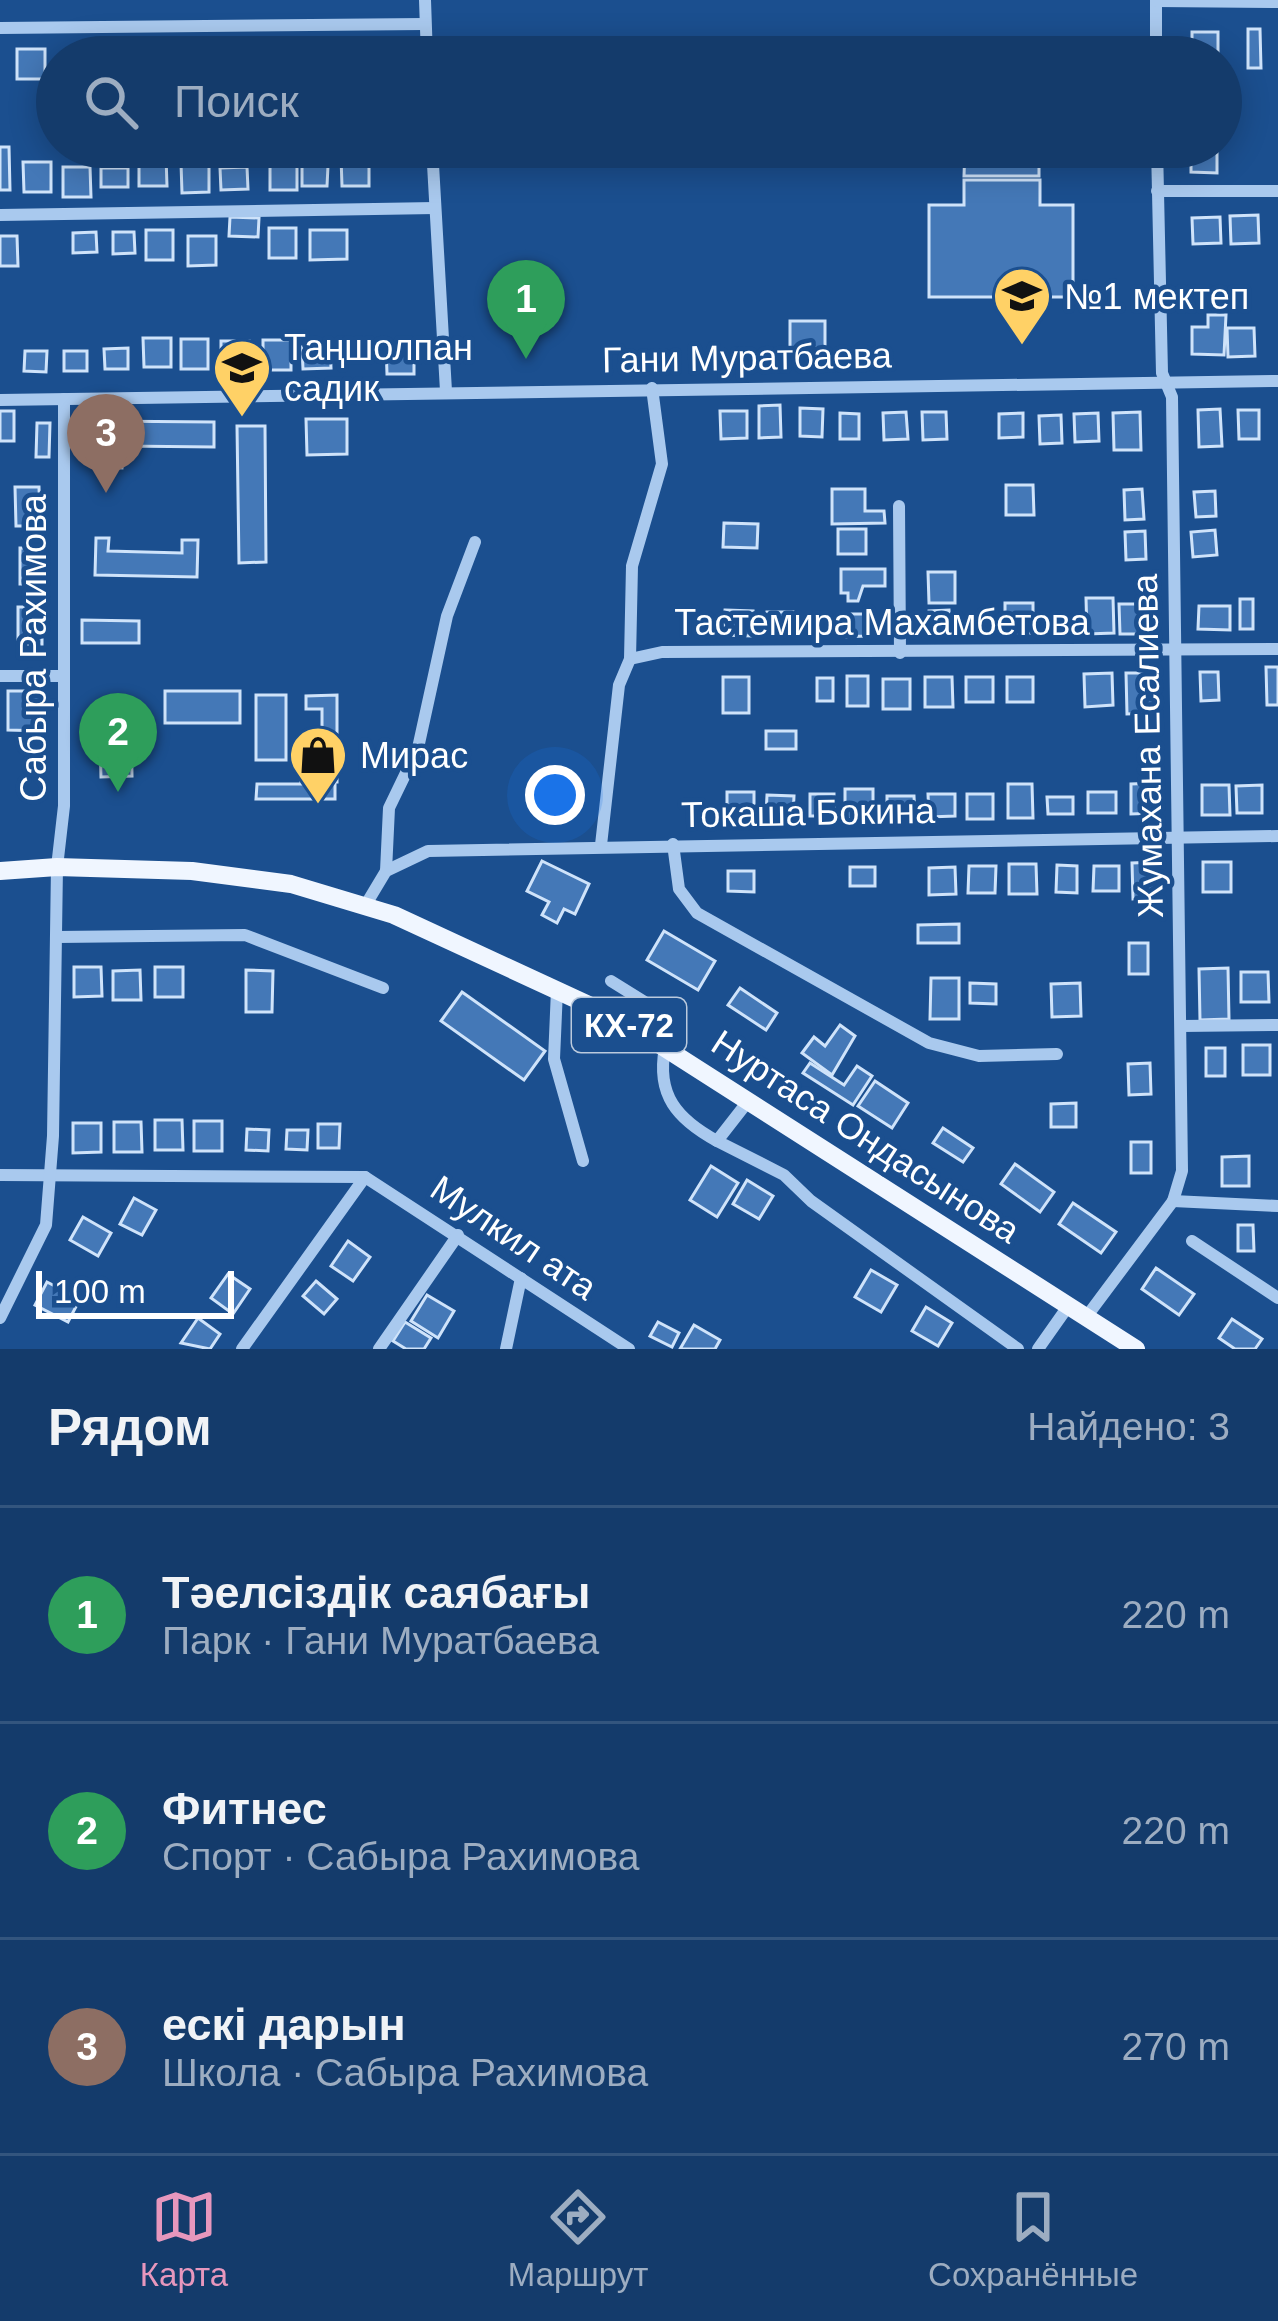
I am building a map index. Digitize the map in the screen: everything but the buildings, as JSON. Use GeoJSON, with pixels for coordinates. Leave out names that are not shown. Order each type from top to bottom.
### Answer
{"type":"FeatureCollection","features":[{"type":"Feature","properties":{"kind":"main road","name":"Нуртаса Ондасынова"},"geometry":{"type":"LineString","coordinates":[[0,871],[57,867],[230,875],[291,884],[365,906],[638,1030],[1136,1349]]}},
{"type":"Feature","properties":{"kind":"street"},"geometry":{"type":"LineString","coordinates":[[425,0],[426,36]]}},
{"type":"Feature","properties":{"kind":"street"},"geometry":{"type":"LineString","coordinates":[[1156,36],[1156,1],[1278,2]]}},
{"type":"Feature","properties":{"kind":"street"},"geometry":{"type":"LineString","coordinates":[[0,28],[425,24]]}},
{"type":"Feature","properties":{"kind":"street"},"geometry":{"type":"LineString","coordinates":[[433,168],[446,391]]}},
{"type":"Feature","properties":{"kind":"street","name":"Жумахана Есалиева"},"geometry":{"type":"LineString","coordinates":[[1037,1349],[1078,1311],[1173,1201],[1182,1171],[1176,651],[1156,168]]}},
{"type":"Feature","properties":{"kind":"street"},"geometry":{"type":"LineString","coordinates":[[1157,191],[1278,191]]}},
{"type":"Feature","properties":{"kind":"street"},"geometry":{"type":"LineString","coordinates":[[0,214],[435,208]]}},
{"type":"Feature","properties":{"kind":"street","name":"Гани Муратбаева"},"geometry":{"type":"LineString","coordinates":[[0,400],[1278,381]]}},
{"type":"Feature","properties":{"kind":"street"},"geometry":{"type":"LineString","coordinates":[[601,845],[619,685],[630,659],[632,566],[662,464],[652,388]]}},
{"type":"Feature","properties":{"kind":"street","name":"Сабыра Рахимова"},"geometry":{"type":"LineString","coordinates":[[0,1318],[46,1226],[50,1176],[57,867],[64,806],[64,399]]}},
{"type":"Feature","properties":{"kind":"street"},"geometry":{"type":"LineString","coordinates":[[899,506],[900,653]]}},
{"type":"Feature","properties":{"kind":"street"},"geometry":{"type":"LineString","coordinates":[[365,906],[386,871],[388,808],[418,748],[447,616],[475,542]]}},
{"type":"Feature","properties":{"kind":"street","name":"Тастемира Махамбетова"},"geometry":{"type":"LineString","coordinates":[[630,659],[662,652],[1278,649]]}},
{"type":"Feature","properties":{"kind":"street"},"geometry":{"type":"LineString","coordinates":[[0,676],[64,676]]}},
{"type":"Feature","properties":{"kind":"street","name":"Токаша Бокина"},"geometry":{"type":"LineString","coordinates":[[386,871],[428,851],[1278,836]]}},
{"type":"Feature","properties":{"kind":"street"},"geometry":{"type":"LineString","coordinates":[[673,844],[679,889],[697,914],[865,1011],[929,1043],[979,1056],[1057,1054]]}},
{"type":"Feature","properties":{"kind":"street"},"geometry":{"type":"LineString","coordinates":[[57,937],[245,935],[383,988]]}},
{"type":"Feature","properties":{"kind":"street"},"geometry":{"type":"LineString","coordinates":[[611,981],[646,999],[648,1010],[638,1030]]}},
{"type":"Feature","properties":{"kind":"street"},"geometry":{"type":"LineString","coordinates":[[556,990],[554,1059],[584,1161]]}},
{"type":"Feature","properties":{"kind":"street"},"geometry":{"type":"LineString","coordinates":[[1181,1026],[1278,1025]]}},
{"type":"Feature","properties":{"kind":"street"},"geometry":{"type":"LineString","coordinates":[[665,1048],[661,1073],[668,1099],[686,1124],[784,1175],[811,1201],[1018,1349]]}},
{"type":"Feature","properties":{"kind":"street"},"geometry":{"type":"LineString","coordinates":[[717,1141],[749,1100]]}},
{"type":"Feature","properties":{"kind":"street"},"geometry":{"type":"LineString","coordinates":[[0,1175],[365,1177]]}},
{"type":"Feature","properties":{"kind":"street"},"geometry":{"type":"LineString","coordinates":[[242,1349],[365,1177]]}},
{"type":"Feature","properties":{"kind":"street","name":"Мулкил ата"},"geometry":{"type":"LineString","coordinates":[[365,1177],[629,1349]]}},
{"type":"Feature","properties":{"kind":"street"},"geometry":{"type":"LineString","coordinates":[[1173,1201],[1278,1206]]}},
{"type":"Feature","properties":{"kind":"street"},"geometry":{"type":"LineString","coordinates":[[379,1349],[458,1235]]}},
{"type":"Feature","properties":{"kind":"street"},"geometry":{"type":"LineString","coordinates":[[1192,1241],[1278,1298]]}},
{"type":"Feature","properties":{"kind":"street"},"geometry":{"type":"LineString","coordinates":[[506,1349],[521,1278]]}},
{"type":"Feature","properties":{"kind":"place","name":"№1 мектеп"},"geometry":{"type":"Point","coordinates":[1022,347]}},
{"type":"Feature","properties":{"kind":"place","name":"Тәелсіздік саябағы"},"geometry":{"type":"Point","coordinates":[526,359]}},
{"type":"Feature","properties":{"kind":"place","name":"Таңшолпан садик"},"geometry":{"type":"Point","coordinates":[242,419]}},
{"type":"Feature","properties":{"kind":"place","name":"ескі дарын"},"geometry":{"type":"Point","coordinates":[106,493]}},
{"type":"Feature","properties":{"kind":"place","name":"Фитнес"},"geometry":{"type":"Point","coordinates":[118,792]}},
{"type":"Feature","properties":{"kind":"place","name":"Мирас"},"geometry":{"type":"Point","coordinates":[318,806]}}]}
